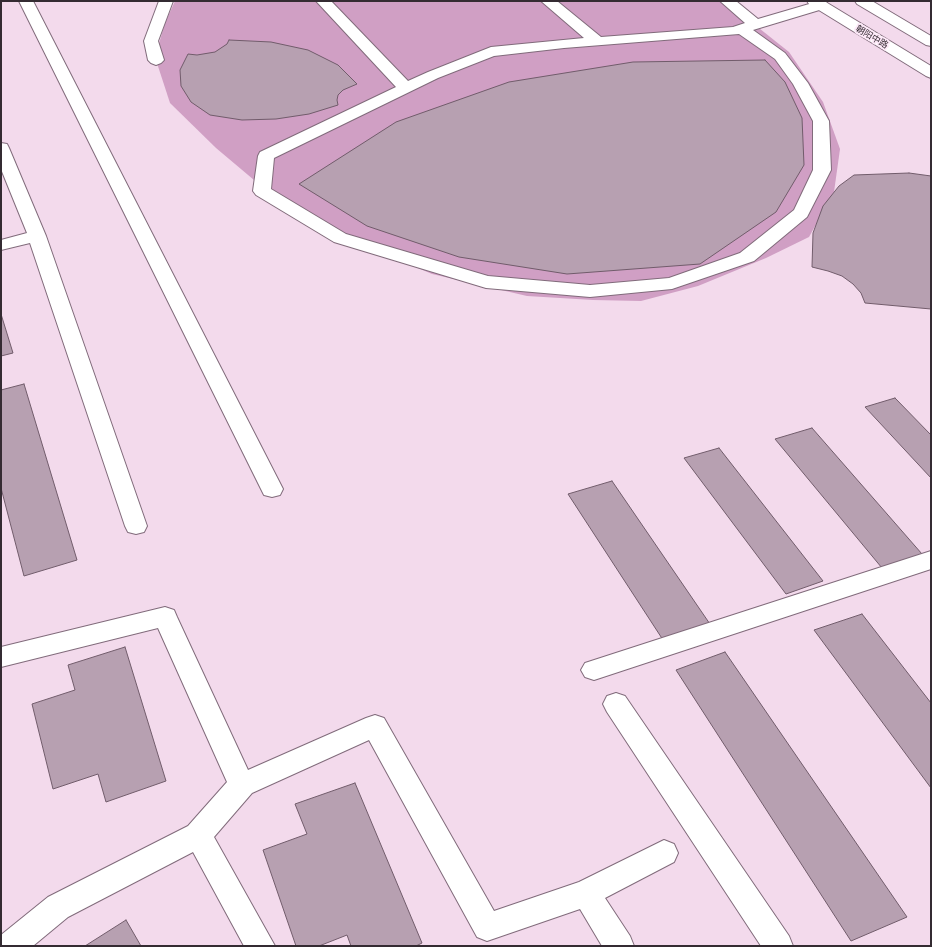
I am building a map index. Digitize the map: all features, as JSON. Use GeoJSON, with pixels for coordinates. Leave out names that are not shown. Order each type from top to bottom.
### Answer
{"type":"FeatureCollection","features":[{"type":"Feature","properties":{"kind":"street"},"geometry":{"type":"LineString","coordinates":[[26,1],[272,489]]}},
{"type":"Feature","properties":{"kind":"street"},"geometry":{"type":"LineString","coordinates":[[156,60],[151,41],[166,1]]}},
{"type":"Feature","properties":{"kind":"street"},"geometry":{"type":"LineString","coordinates":[[323,1],[406,88]]}},
{"type":"Feature","properties":{"kind":"street"},"geometry":{"type":"LineString","coordinates":[[548,1],[597,41]]}},
{"type":"Feature","properties":{"kind":"street"},"geometry":{"type":"LineString","coordinates":[[727,1],[749,27],[780,56],[800,83],[821,121],[822,170],[801,212],[747,257],[672,283],[590,291],[486,282],[340,238],[262,191],[266,156],[433,75],[491,52],[597,41],[734,31],[749,27],[817,3]]}},
{"type":"Feature","properties":{"kind":"street"},"geometry":{"type":"LineString","coordinates":[[862,1],[931,42]]}},
{"type":"Feature","properties":{"kind":"street","name":"朝阳中路"},"geometry":{"type":"LineString","coordinates":[[817,3],[931,73]]}},
{"type":"Feature","properties":{"kind":"street"},"geometry":{"type":"LineString","coordinates":[[1,148],[37,236],[136,526]]}},
{"type":"Feature","properties":{"kind":"street"},"geometry":{"type":"LineString","coordinates":[[1,245],[37,236]]}},
{"type":"Feature","properties":{"kind":"street"},"geometry":{"type":"LineString","coordinates":[[594,670],[931,560]]}},
{"type":"Feature","properties":{"kind":"street"},"geometry":{"type":"LineString","coordinates":[[1,657],[165,617],[242,785]]}},
{"type":"Feature","properties":{"kind":"street"},"geometry":{"type":"LineString","coordinates":[[616,704],[778,946]]}},
{"type":"Feature","properties":{"kind":"street"},"geometry":{"type":"LineString","coordinates":[[10,946],[58,907],[198,835],[242,785],[375,726],[487,927],[586,893],[664,853]]}},
{"type":"Feature","properties":{"kind":"street"},"geometry":{"type":"LineString","coordinates":[[198,835],[260,946]]}},
{"type":"Feature","properties":{"kind":"street"},"geometry":{"type":"LineString","coordinates":[[586,893],[619,946]]}},
{"type":"Feature","properties":{"kind":"shaded area"},"geometry":{"type":"Polygon","coordinates":[[[175,1],[725,1],[789,52],[823,102],[840,149],[834,192],[809,237],[766,258],[698,286],[641,301],[527,296],[432,274],[341,235],[273,196],[216,148],[170,103],[155,57],[165,23],[175,1]]]}},
{"type":"Feature","properties":{"kind":"building"},"geometry":{"type":"Polygon","coordinates":[[[229,40],[271,42],[308,50],[338,65],[357,84],[343,90],[338,95],[338,105],[309,114],[276,119],[242,120],[210,115],[191,102],[181,86],[180,70],[188,54],[197,55],[215,52],[227,44],[229,40]]]}},
{"type":"Feature","properties":{"kind":"building"},"geometry":{"type":"Polygon","coordinates":[[[765,60],[785,82],[802,118],[804,165],[776,212],[700,264],[567,274],[459,257],[367,226],[299,184],[396,122],[509,82],[633,62],[765,60]]]}},
{"type":"Feature","properties":{"kind":"building"},"geometry":{"type":"Polygon","coordinates":[[[909,173],[931,176],[931,309],[865,303],[861,293],[853,284],[842,276],[812,267],[813,233],[823,206],[839,186],[854,175],[909,173]]]}},
{"type":"Feature","properties":{"kind":"building"},"geometry":{"type":"Polygon","coordinates":[[[1,314],[13,353],[1,356],[1,314]]]}},
{"type":"Feature","properties":{"kind":"building"},"geometry":{"type":"Polygon","coordinates":[[[24,384],[77,560],[24,576],[1,488],[1,390],[24,384]]]}},
{"type":"Feature","properties":{"kind":"building"},"geometry":{"type":"Polygon","coordinates":[[[895,398],[931,435],[931,478],[865,407],[895,398]]]}},
{"type":"Feature","properties":{"kind":"building"},"geometry":{"type":"Polygon","coordinates":[[[812,428],[922,554],[882,568],[775,439],[812,428]]]}},
{"type":"Feature","properties":{"kind":"building"},"geometry":{"type":"Polygon","coordinates":[[[719,448],[823,581],[786,594],[684,458],[719,448]]]}},
{"type":"Feature","properties":{"kind":"building"},"geometry":{"type":"Polygon","coordinates":[[[612,481],[712,627],[665,643],[568,494],[612,481]]]}},
{"type":"Feature","properties":{"kind":"building"},"geometry":{"type":"Polygon","coordinates":[[[862,614],[931,703],[931,788],[814,630],[862,614]]]}},
{"type":"Feature","properties":{"kind":"building"},"geometry":{"type":"Polygon","coordinates":[[[125,647],[166,781],[106,802],[98,774],[53,789],[32,704],[75,690],[68,665],[125,647]]]}},
{"type":"Feature","properties":{"kind":"building"},"geometry":{"type":"Polygon","coordinates":[[[725,652],[907,917],[851,941],[676,670],[725,652]]]}},
{"type":"Feature","properties":{"kind":"building"},"geometry":{"type":"Polygon","coordinates":[[[355,783],[422,943],[416,946],[351,946],[347,935],[319,946],[296,946],[263,850],[307,834],[295,804],[355,783]]]}},
{"type":"Feature","properties":{"kind":"building"},"geometry":{"type":"Polygon","coordinates":[[[126,920],[141,946],[85,946],[126,920]]]}}]}
